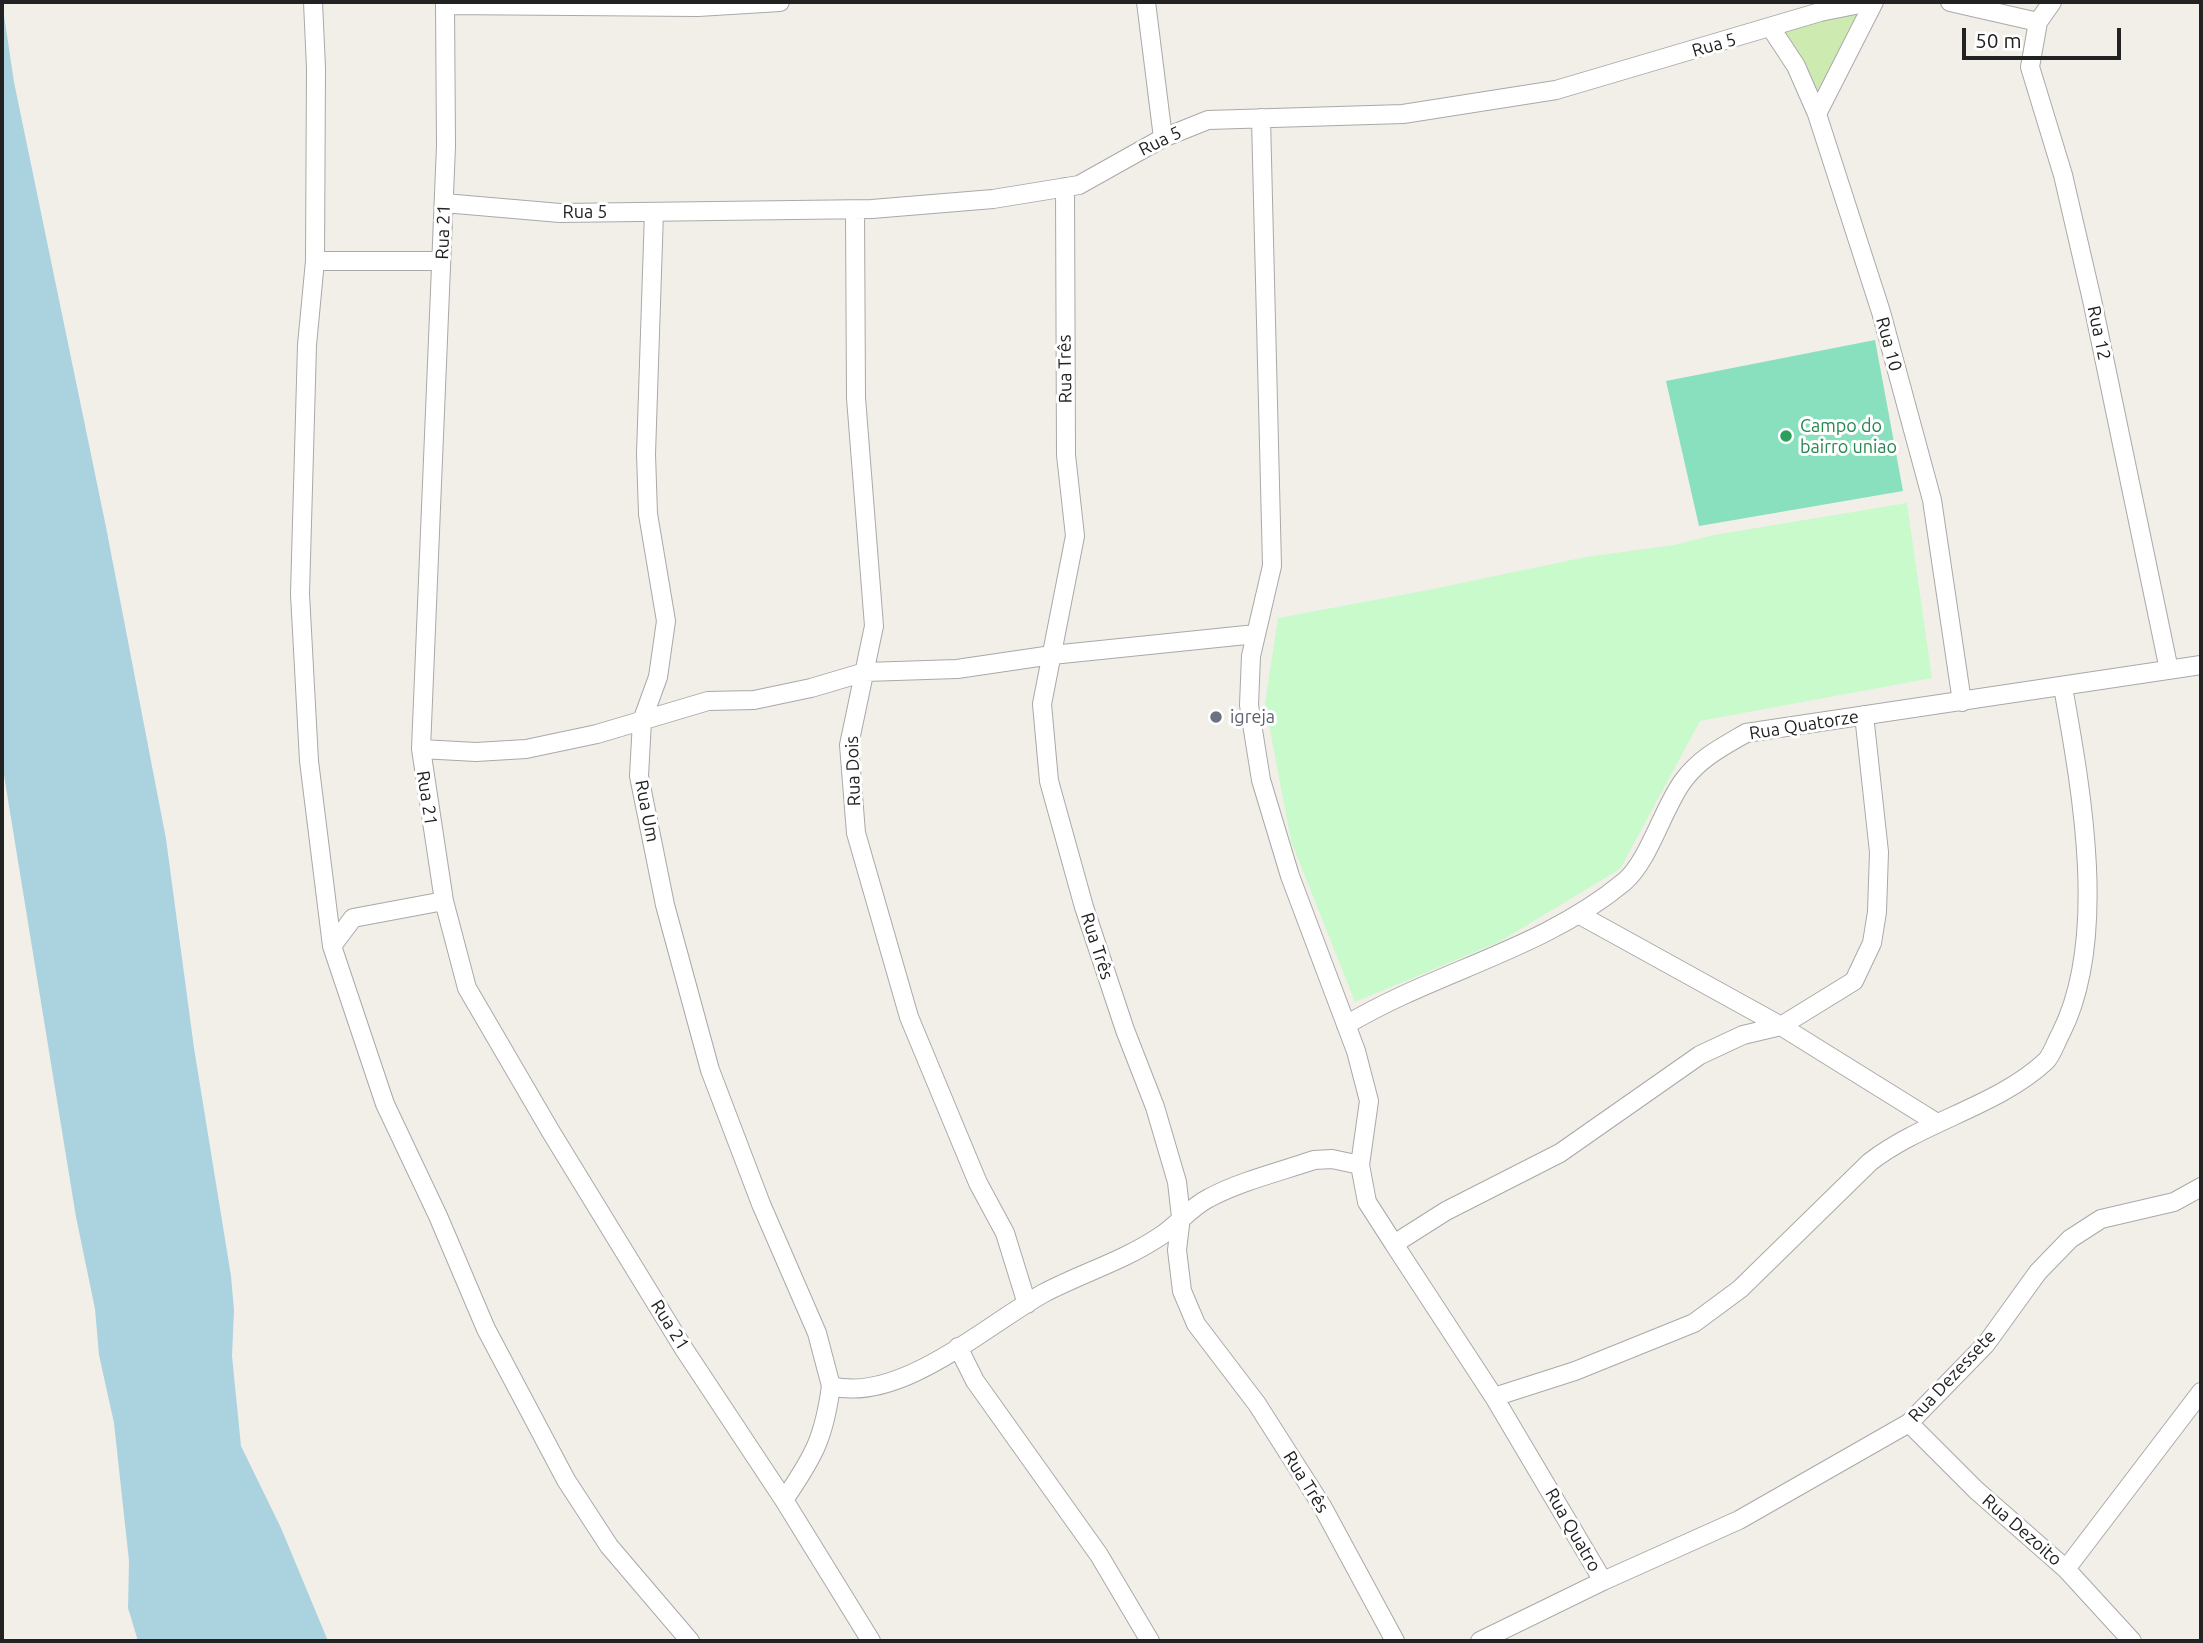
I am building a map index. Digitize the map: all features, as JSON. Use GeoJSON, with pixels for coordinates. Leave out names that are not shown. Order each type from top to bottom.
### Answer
{"type":"FeatureCollection","features":[{"type":"Feature","properties":{"kind":"street"},"geometry":{"type":"LineString","coordinates":[[313,2],[316,68],[314,261],[307,345],[300,594],[309,761],[332,946],[385,1104],[438,1216],[486,1329],[573,1491],[610,1546],[690,1641]]}},
{"type":"Feature","properties":{"kind":"street"},"geometry":{"type":"LineString","coordinates":[[445,3],[698,7],[780,2]]}},
{"type":"Feature","properties":{"kind":"street"},"geometry":{"type":"LineString","coordinates":[[1146,2],[1163,138]]}},
{"type":"Feature","properties":{"kind":"street"},"geometry":{"type":"LineString","coordinates":[[1817,114],[1872,2]]}},
{"type":"Feature","properties":{"kind":"street","name":"Rua 5"},"geometry":{"type":"LineString","coordinates":[[444,202],[560,213],[855,210],[993,199],[1079,185],[1163,138],[1208,120],[1403,114],[1556,90],[1820,12],[1872,2]]}},
{"type":"Feature","properties":{"kind":"street"},"geometry":{"type":"LineString","coordinates":[[1950,2],[2038,22]]}},
{"type":"Feature","properties":{"kind":"street","name":"Rua 12"},"geometry":{"type":"LineString","coordinates":[[2052,2],[2038,22],[2030,67],[2063,176],[2092,300],[2169,670]]}},
{"type":"Feature","properties":{"kind":"street","name":"Rua 21"},"geometry":{"type":"LineString","coordinates":[[445,3],[444,202],[421,750],[444,901],[467,988],[551,1132],[684,1349],[784,1500],[871,1641]]}},
{"type":"Feature","properties":{"kind":"street","name":"Rua 10"},"geometry":{"type":"LineString","coordinates":[[1771,28],[1796,66],[1817,114],[1881,312],[1932,500],[1962,702]]}},
{"type":"Feature","properties":{"kind":"street","name":"Rua Quatro"},"geometry":{"type":"LineString","coordinates":[[1261,118],[1272,566],[1251,656],[1249,705],[1261,780],[1290,876],[1356,1051],[1369,1101],[1360,1165],[1367,1202],[1494,1397],[1603,1581],[1480,1641]]}},
{"type":"Feature","properties":{"kind":"street","name":"Rua Três"},"geometry":{"type":"LineString","coordinates":[[1065,187],[1066,455],[1075,536],[1042,704],[1049,781],[1088,919],[1125,1030],[1155,1107],[1177,1182],[1181,1217],[1177,1250],[1182,1291],[1196,1324],[1257,1404],[1322,1506],[1395,1641]]}},
{"type":"Feature","properties":{"kind":"street","name":"Rua Dois"},"geometry":{"type":"LineString","coordinates":[[855,210],[856,398],[874,626],[849,745],[856,833],[909,1017],[978,1184],[1005,1233],[1027,1304]]}},
{"type":"Feature","properties":{"kind":"street","name":"Rua Um"},"geometry":{"type":"LineString","coordinates":[[654,212],[646,454],[648,514],[666,621],[658,677],[642,721],[639,776],[665,905],[710,1070],[761,1204],[817,1334],[831,1386]]}},
{"type":"Feature","properties":{"kind":"street"},"geometry":{"type":"LineString","coordinates":[[314,261],[441,261]]}},
{"type":"Feature","properties":{"kind":"street"},"geometry":{"type":"LineString","coordinates":[[421,750],[476,752],[526,749],[642,721],[708,701],[754,700],[811,688],[865,672],[957,669],[1052,654],[1256,634]]}},
{"type":"Feature","properties":{"kind":"street","name":"Rua Quatorze"},"geometry":{"type":"LineString","coordinates":[[1346,1025],[1382,1004],[1498,957],[1580,915],[1627,880],[1682,782],[1703,758],[1745,733],[2201,665]]}},
{"type":"Feature","properties":{"kind":"street"},"geometry":{"type":"LineString","coordinates":[[1494,1397],[1575,1371],[1694,1323],[1740,1289],[1870,1161],[1893,1144],[2001,1091],[2047,1060],[2073,1010],[2084,941],[2086,855],[2080,778],[2063,687]]}},
{"type":"Feature","properties":{"kind":"street"},"geometry":{"type":"LineString","coordinates":[[1394,1244],[1446,1211],[1560,1153],[1700,1055],[1743,1035],[1781,1026],[1854,981],[1872,943],[1877,912],[1879,852],[1864,715]]}},
{"type":"Feature","properties":{"kind":"street"},"geometry":{"type":"LineString","coordinates":[[332,946],[353,918],[444,901]]}},
{"type":"Feature","properties":{"kind":"street"},"geometry":{"type":"LineString","coordinates":[[1580,915],[1781,1026],[1937,1123]]}},
{"type":"Feature","properties":{"kind":"street"},"geometry":{"type":"LineString","coordinates":[[784,1500],[806,1467],[825,1428],[831,1386],[849,1391],[885,1384],[958,1346],[1027,1304],[1161,1236],[1181,1217],[1208,1198],[1314,1160],[1332,1159],[1360,1165]]}},
{"type":"Feature","properties":{"kind":"street","name":"Rua Dezessete"},"geometry":{"type":"LineString","coordinates":[[1603,1581],[1739,1520],[1909,1423],[1986,1344],[2038,1272],[2070,1238],[2101,1219],[2174,1202],[2201,1187]]}},
{"type":"Feature","properties":{"kind":"street"},"geometry":{"type":"LineString","coordinates":[[958,1346],[975,1381],[1099,1555],[1150,1641]]}},
{"type":"Feature","properties":{"kind":"street","name":"Rua Dezoito"},"geometry":{"type":"LineString","coordinates":[[1909,1423],[2001,1513],[2066,1569],[2201,1392]]}},
{"type":"Feature","properties":{"kind":"street"},"geometry":{"type":"LineString","coordinates":[[2066,1569],[2132,1641]]}},
{"type":"Feature","properties":{"kind":"green space"},"geometry":{"type":"Polygon","coordinates":[[[1865,9],[1819,101],[1778,31],[1865,9]]]}},
{"type":"Feature","properties":{"kind":"green space","name":"Campo do bairro uniao"},"geometry":{"type":"Polygon","coordinates":[[[1875,340],[1903,491],[1699,526],[1666,381],[1875,340]]]}},
{"type":"Feature","properties":{"kind":"green space"},"geometry":{"type":"Polygon","coordinates":[[[1907,503],[1932,678],[1700,721],[1620,869],[1499,942],[1355,1002],[1291,841],[1265,703],[1278,618],[1586,557],[1674,545],[1714,535],[1907,503]]]}},
{"type":"Feature","properties":{"kind":"water"},"geometry":{"type":"Polygon","coordinates":[[[2,2],[14,82],[106,527],[166,839],[194,1048],[231,1276],[234,1310],[232,1356],[241,1446],[281,1528],[328,1641],[138,1641],[128,1608],[129,1561],[114,1423],[99,1355],[95,1309],[76,1217],[2,763],[2,2]]]}},
{"type":"Feature","properties":{"kind":"place","name":"Campo do bairro uniao"},"geometry":{"type":"Point","coordinates":[1786,436]}},
{"type":"Feature","properties":{"kind":"place","name":"igreja"},"geometry":{"type":"Point","coordinates":[1216,717]}}]}
